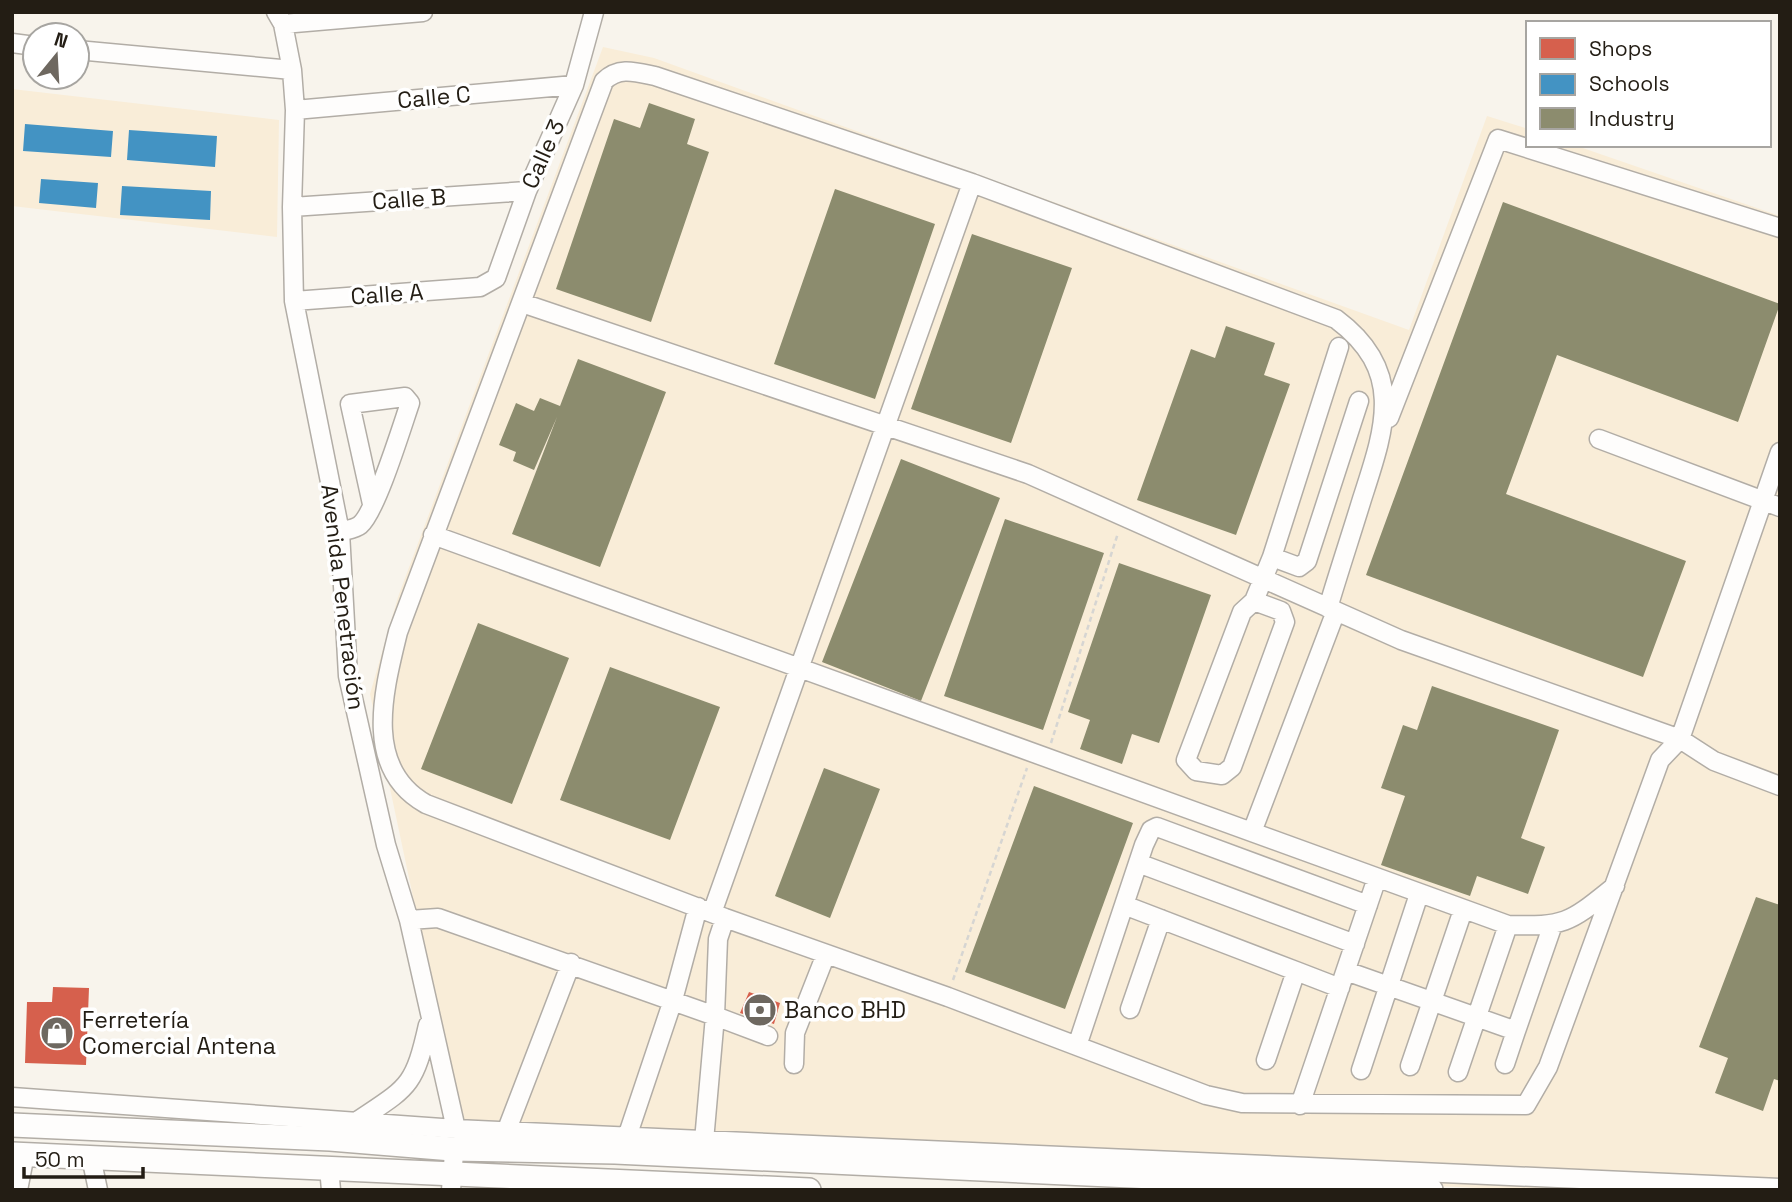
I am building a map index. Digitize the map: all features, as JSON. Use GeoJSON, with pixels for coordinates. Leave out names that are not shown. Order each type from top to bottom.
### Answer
{"type":"FeatureCollection","features":[{"type":"Feature","properties":{"kind":"main road"},"geometry":{"type":"LineString","coordinates":[[12,1125],[330,1139],[454,1139],[637,1153],[1431,1190]]}},
{"type":"Feature","properties":{"kind":"main road"},"geometry":{"type":"LineString","coordinates":[[18,1161],[91,1157],[330,1179],[809,1190]]}},
{"type":"Feature","properties":{"kind":"street"},"geometry":{"type":"LineString","coordinates":[[280,18],[423,12]]}},
{"type":"Feature","properties":{"kind":"street","name":"Calle 3"},"geometry":{"type":"LineString","coordinates":[[480,287],[496,278],[527,191],[574,85],[594,12]]}},
{"type":"Feature","properties":{"kind":"street","name":"Avenida Penetración"},"geometry":{"type":"LineString","coordinates":[[280,18],[292,70],[295,110],[292,207],[294,300],[340,531],[348,676],[386,845],[410,920],[454,1139],[451,1183]]}},
{"type":"Feature","properties":{"kind":"street"},"geometry":{"type":"LineString","coordinates":[[91,51],[292,70]]}},
{"type":"Feature","properties":{"kind":"street"},"geometry":{"type":"LineString","coordinates":[[1384,430],[1385,396],[1373,357],[1357,335],[1336,319],[972,183],[655,76],[632,71],[613,72],[604,81],[398,632],[382,702],[384,733],[396,780],[408,794],[426,804],[711,913],[948,997],[1206,1095],[1242,1103],[1300,1105],[1525,1105],[1548,1067],[1660,760],[1680,739],[1780,452]]}},
{"type":"Feature","properties":{"kind":"street","name":"Calle C"},"geometry":{"type":"LineString","coordinates":[[295,110],[574,85]]}},
{"type":"Feature","properties":{"kind":"street"},"geometry":{"type":"LineString","coordinates":[[1252,832],[1332,609],[1384,430],[1498,139],[1780,228]]}},
{"type":"Feature","properties":{"kind":"street"},"geometry":{"type":"LineString","coordinates":[[627,1137],[673,1000],[711,913],[802,668],[885,423],[972,183]]}},
{"type":"Feature","properties":{"kind":"street","name":"Calle B"},"geometry":{"type":"LineString","coordinates":[[292,207],[527,191]]}},
{"type":"Feature","properties":{"kind":"street","name":"Calle A"},"geometry":{"type":"LineString","coordinates":[[294,300],[480,287]]}},
{"type":"Feature","properties":{"kind":"street"},"geometry":{"type":"LineString","coordinates":[[522,303],[885,423],[1028,474],[1401,640],[1680,739],[1714,761],[1780,786]]}},
{"type":"Feature","properties":{"kind":"street"},"geometry":{"type":"LineString","coordinates":[[1254,601],[1280,611],[1285,622],[1232,767],[1222,775],[1196,771],[1186,760],[1242,612],[1254,601],[1272,557],[1339,347]]}},
{"type":"Feature","properties":{"kind":"street"},"geometry":{"type":"LineString","coordinates":[[340,531],[362,523],[372,504],[410,402],[405,397],[350,404],[372,504]]}},
{"type":"Feature","properties":{"kind":"street"},"geometry":{"type":"LineString","coordinates":[[1272,557],[1299,567],[1307,561],[1359,401]]}},
{"type":"Feature","properties":{"kind":"street"},"geometry":{"type":"LineString","coordinates":[[1599,439],[1780,507]]}},
{"type":"Feature","properties":{"kind":"street"},"geometry":{"type":"LineString","coordinates":[[433,535],[1508,925],[1552,927],[1577,916],[1615,886]]}},
{"type":"Feature","properties":{"kind":"street"},"geometry":{"type":"LineString","coordinates":[[1077,1046],[1138,863],[1151,830],[1157,827],[1368,905]]}},
{"type":"Feature","properties":{"kind":"street"},"geometry":{"type":"LineString","coordinates":[[1138,863],[1355,944]]}},
{"type":"Feature","properties":{"kind":"street"},"geometry":{"type":"LineString","coordinates":[[1300,1105],[1377,878]]}},
{"type":"Feature","properties":{"kind":"street"},"geometry":{"type":"LineString","coordinates":[[1361,1070],[1419,894]]}},
{"type":"Feature","properties":{"kind":"street"},"geometry":{"type":"LineString","coordinates":[[1124,905],[1296,971],[1390,987],[1516,1031]]}},
{"type":"Feature","properties":{"kind":"street"},"geometry":{"type":"LineString","coordinates":[[1409,1066],[1463,910]]}},
{"type":"Feature","properties":{"kind":"street"},"geometry":{"type":"LineString","coordinates":[[704,1141],[715,1016],[718,939],[711,913]]}},
{"type":"Feature","properties":{"kind":"street"},"geometry":{"type":"LineString","coordinates":[[410,920],[438,918],[571,963],[768,1036]]}},
{"type":"Feature","properties":{"kind":"street"},"geometry":{"type":"LineString","coordinates":[[1130,1009],[1161,919]]}},
{"type":"Feature","properties":{"kind":"street"},"geometry":{"type":"LineString","coordinates":[[1458,1072],[1508,925]]}},
{"type":"Feature","properties":{"kind":"street"},"geometry":{"type":"LineString","coordinates":[[1505,1064],[1552,927]]}},
{"type":"Feature","properties":{"kind":"street"},"geometry":{"type":"LineString","coordinates":[[794,1064],[794,1033],[826,954]]}},
{"type":"Feature","properties":{"kind":"street"},"geometry":{"type":"LineString","coordinates":[[506,1132],[571,963]]}},
{"type":"Feature","properties":{"kind":"street"},"geometry":{"type":"LineString","coordinates":[[1266,1060],[1296,971]]}},
{"type":"Feature","properties":{"kind":"street"},"geometry":{"type":"LineString","coordinates":[[356,1122],[403,1089],[414,1077],[429,1018]]}},
{"type":"Feature","properties":{"kind":"street"},"geometry":{"type":"LineString","coordinates":[[12,1097],[356,1122],[454,1139],[506,1132],[1780,1188]]}},
{"type":"Feature","properties":{"kind":"street"},"geometry":{"type":"LineString","coordinates":[[91,1157],[98,1190]]}},
{"type":"Feature","properties":{"kind":"street"},"geometry":{"type":"LineString","coordinates":[[18,1161],[18,1190]]}},
{"type":"Feature","properties":{"kind":"path"},"geometry":{"type":"LineString","coordinates":[[948,997],[1039,755],[1123,516]]}},
{"type":"Feature","properties":{"kind":"shaded area"},"geometry":{"type":"Polygon","coordinates":[[[603,47],[654,58],[1409,330],[1487,116],[1526,128],[1526,147],[1580,147],[1780,216],[1780,1190],[1522,1190],[465,1142],[370,694],[398,597],[603,47]]]}},
{"type":"Feature","properties":{"kind":"shaded area"},"geometry":{"type":"Polygon","coordinates":[[[12,89],[279,120],[277,237],[12,206],[12,89]]]}},
{"type":"Feature","properties":{"kind":"building: Shops","name":"Ferretería Comercial Antena"},"geometry":{"type":"Polygon","coordinates":[[[53,987],[89,988],[86,1065],[25,1063],[27,1002],[52,1002],[53,987]]]}},
{"type":"Feature","properties":{"kind":"building: Shops","name":"Banco BHD"},"geometry":{"type":"Polygon","coordinates":[[[749,992],[780,1003],[774,1024],[740,1013],[749,992]]]}},
{"type":"Feature","properties":{"kind":"building: Schools"},"geometry":{"type":"Polygon","coordinates":[[[25,124],[113,131],[111,157],[23,151],[25,124]]]}},
{"type":"Feature","properties":{"kind":"building: Schools"},"geometry":{"type":"Polygon","coordinates":[[[129,130],[217,136],[215,167],[127,160],[129,130]]]}},
{"type":"Feature","properties":{"kind":"building: Schools"},"geometry":{"type":"Polygon","coordinates":[[[41,179],[98,183],[96,208],[39,203],[41,179]]]}},
{"type":"Feature","properties":{"kind":"building: Schools"},"geometry":{"type":"Polygon","coordinates":[[[122,186],[211,191],[210,220],[120,215],[122,186]]]}},
{"type":"Feature","properties":{"kind":"building: Industry"},"geometry":{"type":"Polygon","coordinates":[[[649,103],[695,119],[687,144],[709,152],[651,322],[556,289],[614,119],[640,128],[649,103]]]}},
{"type":"Feature","properties":{"kind":"building: Industry"},"geometry":{"type":"Polygon","coordinates":[[[835,189],[935,224],[875,399],[774,364],[835,189]]]}},
{"type":"Feature","properties":{"kind":"building: Industry"},"geometry":{"type":"Polygon","coordinates":[[[1503,202],[1780,304],[1738,422],[1557,355],[1506,494],[1686,561],[1643,677],[1366,575],[1503,202]]]}},
{"type":"Feature","properties":{"kind":"building: Industry"},"geometry":{"type":"Polygon","coordinates":[[[972,234],[1072,268],[1011,443],[911,409],[972,234]]]}},
{"type":"Feature","properties":{"kind":"building: Industry"},"geometry":{"type":"Polygon","coordinates":[[[1226,326],[1275,343],[1264,375],[1290,384],[1236,535],[1137,500],[1191,349],[1215,358],[1226,326]]]}},
{"type":"Feature","properties":{"kind":"building: Industry"},"geometry":{"type":"Polygon","coordinates":[[[578,359],[666,392],[600,567],[512,534],[557,417],[534,470],[513,461],[516,452],[499,445],[516,403],[534,411],[540,398],[560,406],[578,359]]]}},
{"type":"Feature","properties":{"kind":"building: Industry"},"geometry":{"type":"Polygon","coordinates":[[[901,459],[1000,498],[921,701],[822,662],[901,459]]]}},
{"type":"Feature","properties":{"kind":"building: Industry"},"geometry":{"type":"Polygon","coordinates":[[[1005,519],[1104,553],[1043,730],[944,696],[1005,519]]]}},
{"type":"Feature","properties":{"kind":"building: Industry"},"geometry":{"type":"Polygon","coordinates":[[[1119,563],[1211,595],[1159,743],[1132,734],[1122,764],[1080,749],[1090,720],[1068,712],[1119,563]]]}},
{"type":"Feature","properties":{"kind":"building: Industry"},"geometry":{"type":"Polygon","coordinates":[[[478,623],[569,658],[512,804],[421,769],[478,623]]]}},
{"type":"Feature","properties":{"kind":"building: Industry"},"geometry":{"type":"Polygon","coordinates":[[[610,667],[720,707],[670,840],[560,800],[610,667]]]}},
{"type":"Feature","properties":{"kind":"building: Industry"},"geometry":{"type":"Polygon","coordinates":[[[1432,686],[1559,730],[1521,838],[1545,847],[1528,894],[1477,876],[1470,896],[1381,865],[1405,796],[1381,788],[1403,725],[1417,730],[1432,686]]]}},
{"type":"Feature","properties":{"kind":"building: Industry"},"geometry":{"type":"Polygon","coordinates":[[[824,768],[880,789],[830,918],[775,896],[824,768]]]}},
{"type":"Feature","properties":{"kind":"building: Industry"},"geometry":{"type":"Polygon","coordinates":[[[1034,786],[1133,823],[1065,1009],[965,972],[1034,786]]]}},
{"type":"Feature","properties":{"kind":"building: Industry"},"geometry":{"type":"Polygon","coordinates":[[[1756,897],[1780,905],[1780,1081],[1774,1079],[1763,1111],[1715,1093],[1728,1058],[1699,1047],[1756,897]]]}},
{"type":"Feature","properties":{"kind":"place","name":"Banco BHD"},"geometry":{"type":"Point","coordinates":[760,1010]}},
{"type":"Feature","properties":{"kind":"place","name":"Ferretería Comercial Antena"},"geometry":{"type":"Point","coordinates":[57,1033]}}]}
